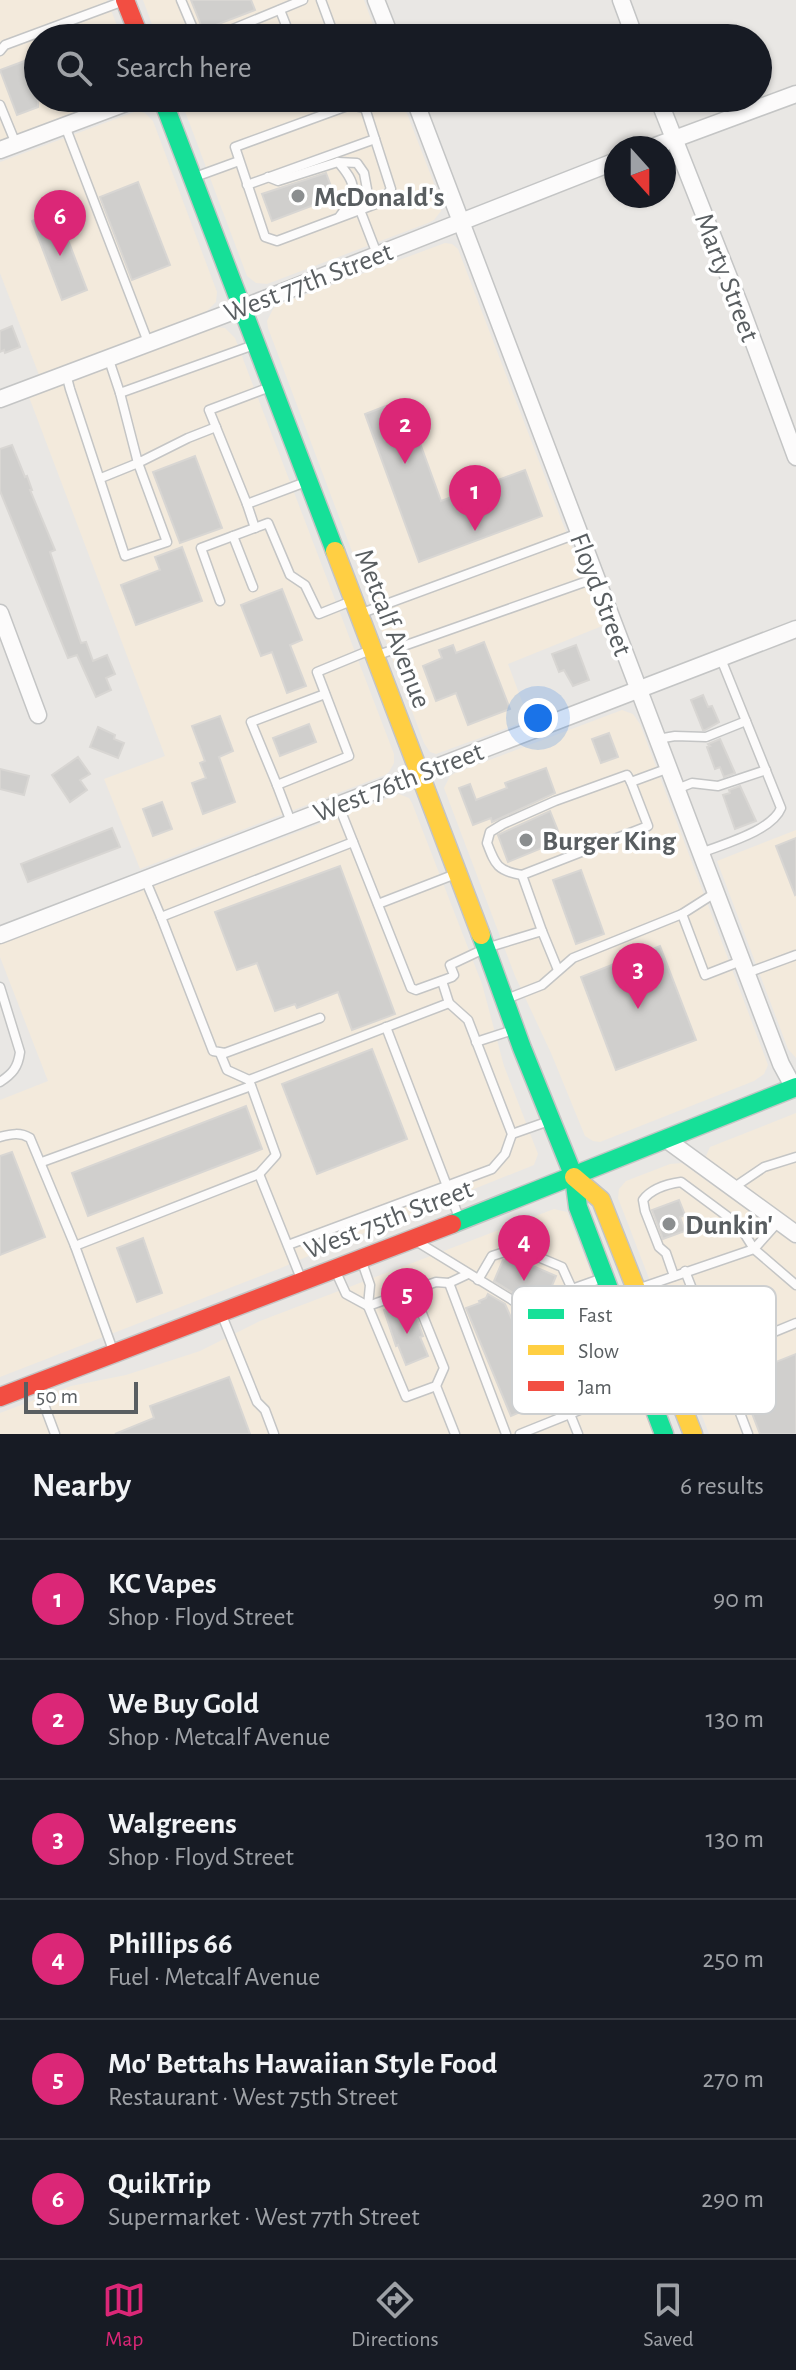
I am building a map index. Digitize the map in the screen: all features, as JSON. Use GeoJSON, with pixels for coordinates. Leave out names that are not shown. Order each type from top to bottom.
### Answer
{"type":"FeatureCollection","features":[{"type":"Feature","properties":{"kind":"main road"},"geometry":{"type":"LineString","coordinates":[[125,0],[134,24]]}},
{"type":"Feature","properties":{"kind":"main road","name":"Metcalf Avenue"},"geometry":{"type":"LineString","coordinates":[[167,112],[574,1177],[578,1207],[607,1286]]}},
{"type":"Feature","properties":{"kind":"main road","name":"West 75th Street"},"geometry":{"type":"LineString","coordinates":[[0,1397],[795,1089]]}},
{"type":"Feature","properties":{"kind":"main road","name":"Metcalf Avenue"},"geometry":{"type":"LineString","coordinates":[[574,1177],[601,1200],[634,1286]]}},
{"type":"Feature","properties":{"kind":"main road","name":"Metcalf Avenue"},"geometry":{"type":"LineString","coordinates":[[656,1414],[664,1434]]}},
{"type":"Feature","properties":{"kind":"main road","name":"Metcalf Avenue"},"geometry":{"type":"LineString","coordinates":[[685,1414],[693,1434]]}},
{"type":"Feature","properties":{"kind":"street"},"geometry":{"type":"LineString","coordinates":[[376,0],[385,24]]}},
{"type":"Feature","properties":{"kind":"street"},"geometry":{"type":"LineString","coordinates":[[621,0],[630,24]]}},
{"type":"Feature","properties":{"kind":"street"},"geometry":{"type":"LineString","coordinates":[[772,103],[796,94]]}},
{"type":"Feature","properties":{"kind":"street"},"geometry":{"type":"LineString","coordinates":[[8,147],[100,112]]}},
{"type":"Feature","properties":{"kind":"street","name":"Floyd Street"},"geometry":{"type":"LineString","coordinates":[[419,112],[781,1064],[795,1089]]}},
{"type":"Feature","properties":{"kind":"street","name":"Marty Street"},"geometry":{"type":"LineString","coordinates":[[663,112],[672,136]]}},
{"type":"Feature","properties":{"kind":"street"},"geometry":{"type":"LineString","coordinates":[[676,138],[747,112]]}},
{"type":"Feature","properties":{"kind":"street","name":"Marty Street"},"geometry":{"type":"LineString","coordinates":[[676,146],[741,308],[796,457]]}},
{"type":"Feature","properties":{"kind":"street","name":"West 77th Street"},"geometry":{"type":"LineString","coordinates":[[0,399],[604,166]]}},
{"type":"Feature","properties":{"kind":"street"},"geometry":{"type":"LineString","coordinates":[[1,618],[38,715]]}},
{"type":"Feature","properties":{"kind":"street","name":"West 76th Street"},"geometry":{"type":"LineString","coordinates":[[0,935],[796,629]]}},
{"type":"Feature","properties":{"kind":"street"},"geometry":{"type":"LineString","coordinates":[[667,1140],[796,1234]]}},
{"type":"Feature","properties":{"kind":"lane"},"geometry":{"type":"LineString","coordinates":[[61,24],[125,0]]}},
{"type":"Feature","properties":{"kind":"lane"},"geometry":{"type":"LineString","coordinates":[[181,0],[191,24]]}},
{"type":"Feature","properties":{"kind":"lane"},"geometry":{"type":"LineString","coordinates":[[246,24],[303,0]]}},
{"type":"Feature","properties":{"kind":"lane"},"geometry":{"type":"LineString","coordinates":[[321,0],[330,24]]}},
{"type":"Feature","properties":{"kind":"lane"},"geometry":{"type":"LineString","coordinates":[[280,10],[286,24]]}},
{"type":"Feature","properties":{"kind":"lane"},"geometry":{"type":"LineString","coordinates":[[0,51],[5,45],[24,38]]}},
{"type":"Feature","properties":{"kind":"lane"},"geometry":{"type":"LineString","coordinates":[[0,105],[8,147]]}},
{"type":"Feature","properties":{"kind":"lane"},"geometry":{"type":"LineString","coordinates":[[331,112],[235,147],[265,237],[277,241],[381,202],[391,189],[366,112]]}},
{"type":"Feature","properties":{"kind":"lane"},"geometry":{"type":"LineString","coordinates":[[64,125],[148,342]]}},
{"type":"Feature","properties":{"kind":"lane"},"geometry":{"type":"LineString","coordinates":[[247,185],[375,139]]}},
{"type":"Feature","properties":{"kind":"lane"},"geometry":{"type":"LineString","coordinates":[[192,178],[239,161]]}},
{"type":"Feature","properties":{"kind":"lane"},"geometry":{"type":"LineString","coordinates":[[268,177],[278,181],[338,162],[357,163],[364,173],[367,189],[351,202],[339,218]]}},
{"type":"Feature","properties":{"kind":"lane"},"geometry":{"type":"LineString","coordinates":[[338,162],[354,187],[351,202]]}},
{"type":"Feature","properties":{"kind":"lane"},"geometry":{"type":"LineString","coordinates":[[360,210],[377,254]]}},
{"type":"Feature","properties":{"kind":"lane"},"geometry":{"type":"LineString","coordinates":[[120,393],[255,344]]}},
{"type":"Feature","properties":{"kind":"lane"},"geometry":{"type":"LineString","coordinates":[[66,373],[125,556],[167,542],[138,463],[108,357]]}},
{"type":"Feature","properties":{"kind":"lane"},"geometry":{"type":"LineString","coordinates":[[255,528],[209,410],[273,386]]}},
{"type":"Feature","properties":{"kind":"lane"},"geometry":{"type":"LineString","coordinates":[[101,478],[216,427]]}},
{"type":"Feature","properties":{"kind":"lane"},"geometry":{"type":"LineString","coordinates":[[247,504],[308,481]]}},
{"type":"Feature","properties":{"kind":"lane"},"geometry":{"type":"LineString","coordinates":[[220,601],[201,548],[268,523],[290,575],[305,585],[319,614],[356,608],[579,533]]}},
{"type":"Feature","properties":{"kind":"lane"},"geometry":{"type":"LineString","coordinates":[[233,536],[253,587]]}},
{"type":"Feature","properties":{"kind":"lane"},"geometry":{"type":"LineString","coordinates":[[277,785],[349,756],[317,672],[596,578]]}},
{"type":"Feature","properties":{"kind":"lane"},"geometry":{"type":"LineString","coordinates":[[701,853],[760,829],[778,815],[781,808],[721,658]]}},
{"type":"Feature","properties":{"kind":"lane"},"geometry":{"type":"LineString","coordinates":[[291,822],[251,722],[325,694]]}},
{"type":"Feature","properties":{"kind":"lane"},"geometry":{"type":"LineString","coordinates":[[658,740],[675,736],[706,737],[746,721]]}},
{"type":"Feature","properties":{"kind":"lane"},"geometry":{"type":"LineString","coordinates":[[631,782],[669,768]]}},
{"type":"Feature","properties":{"kind":"lane"},"geometry":{"type":"LineString","coordinates":[[677,789],[692,783],[718,786],[766,770]]}},
{"type":"Feature","properties":{"kind":"lane"},"geometry":{"type":"LineString","coordinates":[[627,775],[648,826],[522,875],[508,873],[496,865],[487,843],[490,832],[555,801],[627,775]]}},
{"type":"Feature","properties":{"kind":"lane"},"geometry":{"type":"LineString","coordinates":[[338,804],[411,988],[416,990],[454,975],[450,965],[486,948],[542,931]]}},
{"type":"Feature","properties":{"kind":"lane"},"geometry":{"type":"LineString","coordinates":[[161,917],[353,842]]}},
{"type":"Feature","properties":{"kind":"lane"},"geometry":{"type":"LineString","coordinates":[[378,904],[457,873]]}},
{"type":"Feature","properties":{"kind":"lane"},"geometry":{"type":"LineString","coordinates":[[522,875],[558,970]]}},
{"type":"Feature","properties":{"kind":"lane"},"geometry":{"type":"LineString","coordinates":[[145,879],[213,1051],[225,1053],[320,1018]]}},
{"type":"Feature","properties":{"kind":"lane"},"geometry":{"type":"LineString","coordinates":[[506,1000],[542,985],[573,958],[682,914],[716,893]]}},
{"type":"Feature","properties":{"kind":"lane"},"geometry":{"type":"LineString","coordinates":[[682,914],[705,975],[796,955]]}},
{"type":"Feature","properties":{"kind":"lane"},"geometry":{"type":"LineString","coordinates":[[288,1245],[492,1169],[505,1154],[512,1134],[468,1020],[449,1003],[442,981]]}},
{"type":"Feature","properties":{"kind":"lane"},"geometry":{"type":"LineString","coordinates":[[0,987],[20,1052],[13,1073],[0,1082]]}},
{"type":"Feature","properties":{"kind":"lane"},"geometry":{"type":"LineString","coordinates":[[42,1162],[449,1003]]}},
{"type":"Feature","properties":{"kind":"lane"},"geometry":{"type":"LineString","coordinates":[[386,1027],[460,1221]]}},
{"type":"Feature","properties":{"kind":"lane"},"geometry":{"type":"LineString","coordinates":[[476,1042],[516,1029]]}},
{"type":"Feature","properties":{"kind":"lane"},"geometry":{"type":"LineString","coordinates":[[75,1246],[259,1174],[276,1155],[250,1083],[227,1070],[220,1053]]}},
{"type":"Feature","properties":{"kind":"lane"},"geometry":{"type":"LineString","coordinates":[[512,1134],[551,1120]]}},
{"type":"Feature","properties":{"kind":"lane"},"geometry":{"type":"LineString","coordinates":[[0,1137],[10,1134],[30,1138],[75,1246],[114,1353]]}},
{"type":"Feature","properties":{"kind":"lane"},"geometry":{"type":"LineString","coordinates":[[733,1188],[764,1167],[796,1157]]}},
{"type":"Feature","properties":{"kind":"lane"},"geometry":{"type":"LineString","coordinates":[[259,1174],[302,1281]]}},
{"type":"Feature","properties":{"kind":"lane"},"geometry":{"type":"LineString","coordinates":[[674,1276],[666,1253],[659,1247],[643,1200],[647,1194],[669,1183],[681,1182],[739,1225],[754,1249],[796,1285]]}},
{"type":"Feature","properties":{"kind":"lane"},"geometry":{"type":"LineString","coordinates":[[647,1286],[754,1249],[778,1222]]}},
{"type":"Feature","properties":{"kind":"lane"},"geometry":{"type":"LineString","coordinates":[[411,1239],[512,1300]]}},
{"type":"Feature","properties":{"kind":"lane"},"geometry":{"type":"LineString","coordinates":[[478,1280],[492,1256],[517,1248],[562,1267],[571,1286]]}},
{"type":"Feature","properties":{"kind":"lane"},"geometry":{"type":"LineString","coordinates":[[361,1258],[370,1285],[368,1306],[406,1397],[436,1386]]}},
{"type":"Feature","properties":{"kind":"lane"},"geometry":{"type":"LineString","coordinates":[[334,1269],[346,1294],[368,1306],[436,1282],[449,1283],[468,1274]]}},
{"type":"Feature","properties":{"kind":"lane"},"geometry":{"type":"LineString","coordinates":[[685,1271],[691,1286]]}},
{"type":"Feature","properties":{"kind":"lane"},"geometry":{"type":"LineString","coordinates":[[581,1286],[604,1278]]}},
{"type":"Feature","properties":{"kind":"lane"},"geometry":{"type":"LineString","coordinates":[[449,1283],[506,1434]]}},
{"type":"Feature","properties":{"kind":"lane"},"geometry":{"type":"LineString","coordinates":[[413,1291],[444,1368],[436,1386],[455,1434]]}},
{"type":"Feature","properties":{"kind":"lane"},"geometry":{"type":"LineString","coordinates":[[220,1312],[257,1402],[265,1410],[274,1434]]}},
{"type":"Feature","properties":{"kind":"lane"},"geometry":{"type":"LineString","coordinates":[[776,1331],[796,1323]]}},
{"type":"Feature","properties":{"kind":"lane"},"geometry":{"type":"LineString","coordinates":[[36,1383],[55,1434]]}},
{"type":"Feature","properties":{"kind":"lane"},"geometry":{"type":"LineString","coordinates":[[520,1434],[570,1414],[578,1434]]}},
{"type":"Feature","properties":{"kind":"lane"},"geometry":{"type":"LineString","coordinates":[[740,1414],[748,1434]]}},
{"type":"Feature","properties":{"kind":"shaded area"},"geometry":{"type":"Polygon","coordinates":[[[0,0],[107,0],[116,24],[24,24],[24,112],[86,112],[0,145],[0,0]]]}},
{"type":"Feature","properties":{"kind":"shaded area"},"geometry":{"type":"Polygon","coordinates":[[[143,0],[364,0],[373,24],[152,24],[143,0]]]}},
{"type":"Feature","properties":{"kind":"shaded area"},"geometry":{"type":"Polygon","coordinates":[[[134,112],[145,113],[153,121],[217,292],[216,302],[206,312],[39,375],[0,273],[0,162],[134,112]]]}},
{"type":"Feature","properties":{"kind":"shaded area"},"geometry":{"type":"Polygon","coordinates":[[[185,112],[406,112],[440,199],[441,211],[434,220],[267,284],[256,283],[247,276],[185,112]]]}},
{"type":"Feature","properties":{"kind":"shaded area"},"geometry":{"type":"Polygon","coordinates":[[[445,243],[458,249],[602,626],[508,664],[529,720],[436,754],[430,752],[424,743],[267,321],[278,305],[445,243]]]}},
{"type":"Feature","properties":{"kind":"shaded area"},"geometry":{"type":"Polygon","coordinates":[[[216,327],[225,328],[235,338],[394,754],[394,763],[385,775],[140,869],[104,779],[165,756],[29,397],[216,327]]]}},
{"type":"Feature","properties":{"kind":"shaded area"},"geometry":{"type":"Polygon","coordinates":[[[622,710],[633,714],[640,724],[768,1065],[764,1074],[754,1081],[600,1142],[585,1136],[515,976],[444,788],[455,773],[622,710]]]}},
{"type":"Feature","properties":{"kind":"shaded area"},"geometry":{"type":"Polygon","coordinates":[[[399,794],[409,798],[412,803],[482,984],[504,1066],[538,1154],[534,1165],[0,1377],[0,1100],[48,1081],[0,957],[0,944],[399,794]]]}},
{"type":"Feature","properties":{"kind":"shaded area"},"geometry":{"type":"Polygon","coordinates":[[[796,830],[796,1058],[788,1049],[717,861],[796,830]]]}},
{"type":"Feature","properties":{"kind":"shaded area"},"geometry":{"type":"Polygon","coordinates":[[[796,1113],[796,1226],[706,1156],[710,1147],[796,1113]]]}},
{"type":"Feature","properties":{"kind":"shaded area"},"geometry":{"type":"Polygon","coordinates":[[[682,1163],[796,1245],[796,1434],[709,1434],[701,1414],[776,1414],[776,1286],[652,1286],[618,1198],[619,1189],[626,1181],[670,1164],[682,1163]]]}},
{"type":"Feature","properties":{"kind":"shaded area"},"geometry":{"type":"Polygon","coordinates":[[[554,1209],[567,1212],[596,1286],[512,1286],[512,1414],[646,1414],[654,1434],[0,1434],[0,1413],[71,1386],[126,1375],[200,1351],[260,1321],[554,1209]]]}},
{"type":"Feature","properties":{"kind":"building"},"geometry":{"type":"Polygon","coordinates":[[[191,0],[251,0],[255,10],[219,24],[201,24],[191,0]]]}},
{"type":"Feature","properties":{"kind":"building"},"geometry":{"type":"Polygon","coordinates":[[[24,61],[25,112],[17,115],[0,70],[24,61]]]}},
{"type":"Feature","properties":{"kind":"building","name":"McDonald's"},"geometry":{"type":"Polygon","coordinates":[[[326,173],[335,197],[272,221],[262,194],[326,173]]]}},
{"type":"Feature","properties":{"kind":"building"},"geometry":{"type":"Polygon","coordinates":[[[138,182],[170,265],[132,280],[100,197],[138,182]]]}},
{"type":"Feature","properties":{"kind":"building"},"geometry":{"type":"Polygon","coordinates":[[[57,211],[87,290],[62,300],[32,221],[57,211]]]}},
{"type":"Feature","properties":{"kind":"building"},"geometry":{"type":"Polygon","coordinates":[[[12,326],[20,347],[0,352],[0,331],[12,326]]]}},
{"type":"Feature","properties":{"kind":"building"},"geometry":{"type":"Polygon","coordinates":[[[404,399],[441,501],[525,470],[542,516],[419,562],[365,414],[404,399]]]}},
{"type":"Feature","properties":{"kind":"building"},"geometry":{"type":"Polygon","coordinates":[[[12,445],[55,550],[50,552],[81,643],[86,642],[93,661],[107,655],[115,674],[106,678],[111,690],[96,697],[77,655],[68,658],[0,491],[0,449],[12,445]]]}},
{"type":"Feature","properties":{"kind":"building"},"geometry":{"type":"Polygon","coordinates":[[[195,456],[222,528],[180,543],[153,472],[195,456]]]}},
{"type":"Feature","properties":{"kind":"building"},"geometry":{"type":"Polygon","coordinates":[[[182,547],[202,601],[136,625],[121,585],[160,570],[155,557],[182,547]]]}},
{"type":"Feature","properties":{"kind":"building"},"geometry":{"type":"Polygon","coordinates":[[[282,589],[302,640],[290,645],[306,686],[287,693],[272,652],[261,656],[241,605],[282,589]]]}},
{"type":"Feature","properties":{"kind":"building"},"geometry":{"type":"Polygon","coordinates":[[[484,642],[510,709],[468,725],[456,693],[436,701],[423,666],[442,658],[439,650],[453,645],[456,653],[484,642]]]}},
{"type":"Feature","properties":{"kind":"building"},"geometry":{"type":"Polygon","coordinates":[[[576,645],[589,680],[573,686],[564,670],[559,672],[552,654],[576,645]]]}},
{"type":"Feature","properties":{"kind":"building"},"geometry":{"type":"Polygon","coordinates":[[[703,695],[719,722],[705,730],[691,700],[703,695]]]}},
{"type":"Feature","properties":{"kind":"building"},"geometry":{"type":"Polygon","coordinates":[[[220,716],[233,751],[219,757],[235,802],[203,814],[192,783],[206,778],[200,763],[205,761],[192,726],[220,716]]]}},
{"type":"Feature","properties":{"kind":"building"},"geometry":{"type":"Polygon","coordinates":[[[309,724],[316,742],[280,756],[273,738],[309,724]]]}},
{"type":"Feature","properties":{"kind":"building"},"geometry":{"type":"Polygon","coordinates":[[[98,727],[124,743],[118,758],[90,747],[98,727]]]}},
{"type":"Feature","properties":{"kind":"building"},"geometry":{"type":"Polygon","coordinates":[[[609,733],[618,757],[601,763],[592,739],[609,733]]]}},
{"type":"Feature","properties":{"kind":"building"},"geometry":{"type":"Polygon","coordinates":[[[720,739],[735,773],[724,777],[720,767],[715,769],[707,747],[720,739]]]}},
{"type":"Feature","properties":{"kind":"building"},"geometry":{"type":"Polygon","coordinates":[[[78,757],[90,774],[80,780],[87,790],[70,802],[52,775],[78,757]]]}},
{"type":"Feature","properties":{"kind":"building"},"geometry":{"type":"Polygon","coordinates":[[[546,768],[555,793],[492,822],[491,818],[473,825],[459,788],[470,784],[476,800],[507,788],[505,783],[546,768]]]}},
{"type":"Feature","properties":{"kind":"building"},"geometry":{"type":"Polygon","coordinates":[[[0,769],[29,776],[24,795],[0,789],[0,769]]]}},
{"type":"Feature","properties":{"kind":"building"},"geometry":{"type":"Polygon","coordinates":[[[740,786],[756,821],[735,829],[723,795],[740,786]]]}},
{"type":"Feature","properties":{"kind":"building"},"geometry":{"type":"Polygon","coordinates":[[[162,802],[172,829],[153,836],[143,809],[162,802]]]}},
{"type":"Feature","properties":{"kind":"building","name":"Burger King"},"geometry":{"type":"Polygon","coordinates":[[[550,811],[558,831],[551,834],[554,843],[508,862],[498,835],[550,811]]]}},
{"type":"Feature","properties":{"kind":"building"},"geometry":{"type":"Polygon","coordinates":[[[112,828],[120,847],[28,882],[21,864],[112,828]]]}},
{"type":"Feature","properties":{"kind":"building"},"geometry":{"type":"Polygon","coordinates":[[[796,838],[796,894],[795,895],[776,846],[796,838]]]}},
{"type":"Feature","properties":{"kind":"building"},"geometry":{"type":"Polygon","coordinates":[[[340,866],[395,1014],[352,1030],[338,992],[297,1008],[295,1004],[275,1011],[257,963],[237,970],[215,912],[340,866]]]}},
{"type":"Feature","properties":{"kind":"building"},"geometry":{"type":"Polygon","coordinates":[[[581,870],[604,934],[576,944],[553,880],[581,870]]]}},
{"type":"Feature","properties":{"kind":"building"},"geometry":{"type":"Polygon","coordinates":[[[660,946],[696,1040],[616,1070],[581,977],[660,946]]]}},
{"type":"Feature","properties":{"kind":"building"},"geometry":{"type":"Polygon","coordinates":[[[372,1049],[407,1139],[317,1174],[282,1084],[372,1049]]]}},
{"type":"Feature","properties":{"kind":"building"},"geometry":{"type":"Polygon","coordinates":[[[246,1106],[262,1149],[88,1216],[72,1173],[246,1106]]]}},
{"type":"Feature","properties":{"kind":"building"},"geometry":{"type":"Polygon","coordinates":[[[12,1152],[45,1237],[0,1255],[0,1156],[12,1152]]]}},
{"type":"Feature","properties":{"kind":"building","name":"Dunkin'"},"geometry":{"type":"Polygon","coordinates":[[[679,1200],[685,1215],[680,1217],[685,1231],[663,1239],[652,1210],[679,1200]]]}},
{"type":"Feature","properties":{"kind":"building"},"geometry":{"type":"Polygon","coordinates":[[[143,1238],[162,1293],[137,1302],[117,1248],[143,1238]]]}},
{"type":"Feature","properties":{"kind":"building"},"geometry":{"type":"Polygon","coordinates":[[[512,1257],[556,1276],[552,1286],[512,1286],[512,1292],[494,1281],[503,1260],[512,1257]]]}},
{"type":"Feature","properties":{"kind":"building"},"geometry":{"type":"Polygon","coordinates":[[[488,1294],[505,1304],[512,1320],[512,1414],[516,1414],[511,1416],[466,1308],[488,1294]]]}},
{"type":"Feature","properties":{"kind":"building"},"geometry":{"type":"Polygon","coordinates":[[[406,1302],[411,1316],[415,1314],[428,1356],[406,1365],[384,1310],[406,1302]]]}},
{"type":"Feature","properties":{"kind":"building"},"geometry":{"type":"Polygon","coordinates":[[[796,1354],[796,1434],[760,1434],[752,1414],[776,1414],[776,1362],[796,1354]]]}},
{"type":"Feature","properties":{"kind":"building"},"geometry":{"type":"Polygon","coordinates":[[[229,1377],[250,1434],[115,1434],[154,1418],[150,1406],[229,1377]]]}},
{"type":"Feature","properties":{"kind":"traffic: fast"},"geometry":{"type":"LineString","coordinates":[[167,112],[335,551]]}},
{"type":"Feature","properties":{"kind":"traffic: fast"},"geometry":{"type":"LineString","coordinates":[[481,935],[574,1177],[578,1207],[608,1286]]}},
{"type":"Feature","properties":{"kind":"traffic: fast"},"geometry":{"type":"LineString","coordinates":[[452,1224],[796,1087]]}},
{"type":"Feature","properties":{"kind":"traffic: fast"},"geometry":{"type":"LineString","coordinates":[[656,1414],[664,1434]]}},
{"type":"Feature","properties":{"kind":"traffic: slow"},"geometry":{"type":"LineString","coordinates":[[335,551],[481,935]]}},
{"type":"Feature","properties":{"kind":"traffic: slow"},"geometry":{"type":"LineString","coordinates":[[574,1177],[601,1200],[635,1286]]}},
{"type":"Feature","properties":{"kind":"traffic: slow"},"geometry":{"type":"LineString","coordinates":[[685,1414],[693,1434]]}},
{"type":"Feature","properties":{"kind":"traffic: jam"},"geometry":{"type":"LineString","coordinates":[[125,0],[134,24]]}},
{"type":"Feature","properties":{"kind":"traffic: jam"},"geometry":{"type":"LineString","coordinates":[[0,1397],[452,1224]]}},
{"type":"Feature","properties":{"kind":"place","name":"McDonald's"},"geometry":{"type":"Point","coordinates":[298,196]}},
{"type":"Feature","properties":{"kind":"place","name":"QuikTrip"},"geometry":{"type":"Point","coordinates":[60,256]}},
{"type":"Feature","properties":{"kind":"place","name":"We Buy Gold"},"geometry":{"type":"Point","coordinates":[405,464]}},
{"type":"Feature","properties":{"kind":"place","name":"KC Vapes"},"geometry":{"type":"Point","coordinates":[475,531]}},
{"type":"Feature","properties":{"kind":"place","name":"Burger King"},"geometry":{"type":"Point","coordinates":[526,840]}},
{"type":"Feature","properties":{"kind":"place","name":"Walgreens"},"geometry":{"type":"Point","coordinates":[638,1009]}},
{"type":"Feature","properties":{"kind":"place","name":"Dunkin'"},"geometry":{"type":"Point","coordinates":[669,1224]}},
{"type":"Feature","properties":{"kind":"place","name":"Phillips 66"},"geometry":{"type":"Point","coordinates":[524,1281]}},
{"type":"Feature","properties":{"kind":"place","name":"Mo' Bettahs Hawaiian Style Food"},"geometry":{"type":"Point","coordinates":[407,1334]}}]}
